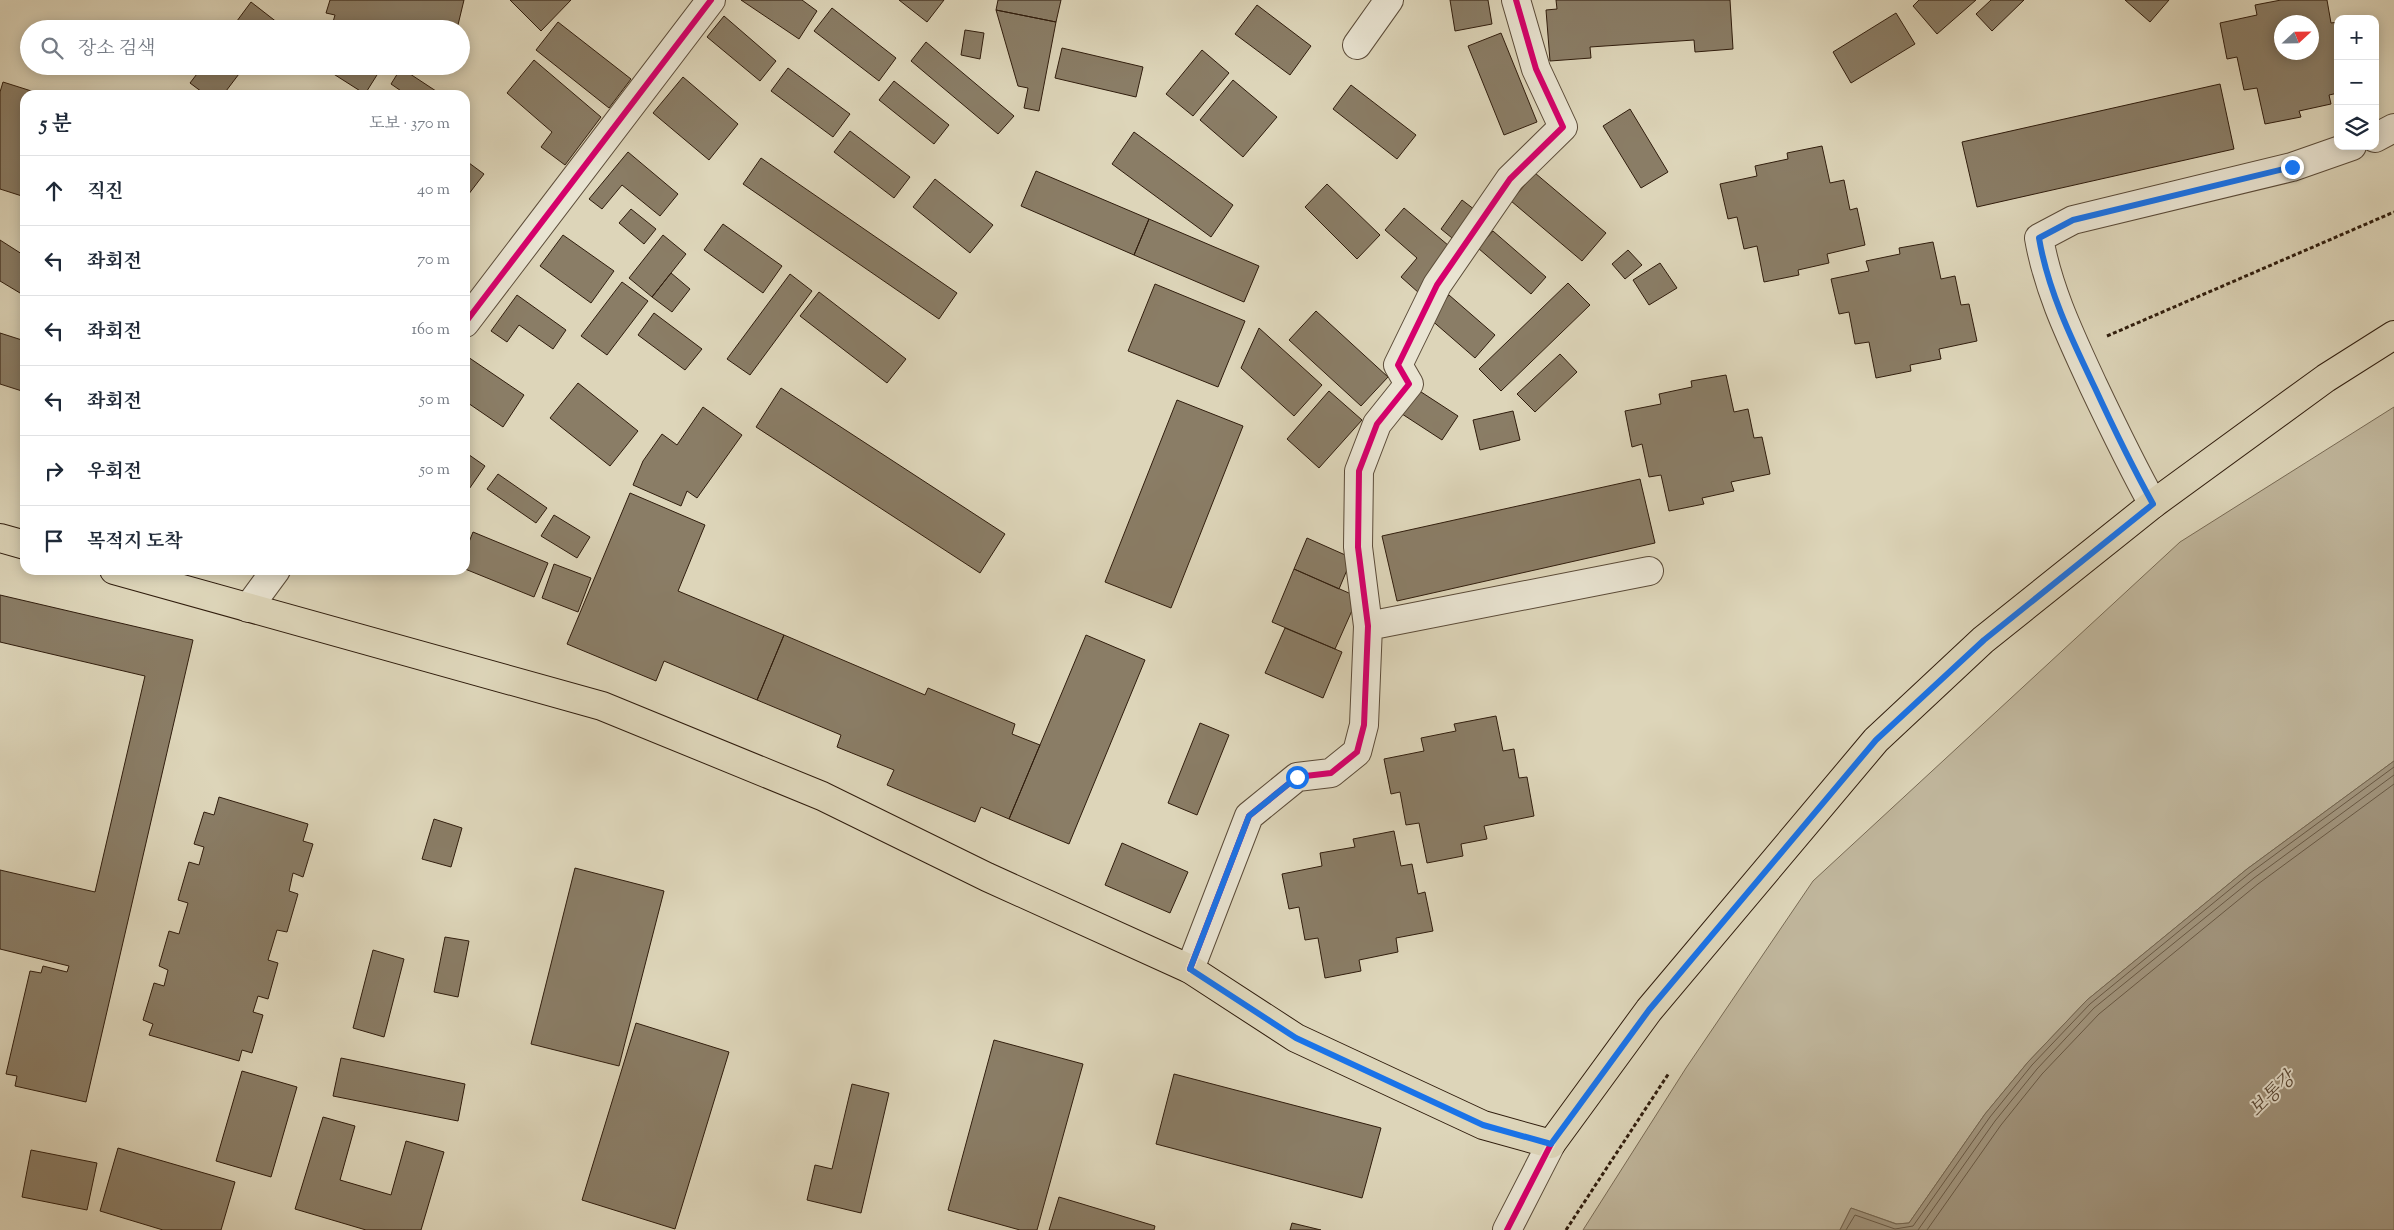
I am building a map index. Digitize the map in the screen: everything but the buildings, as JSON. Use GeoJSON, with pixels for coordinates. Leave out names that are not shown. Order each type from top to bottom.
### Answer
{"type":"FeatureCollection","features":[{"type":"Feature","properties":{"kind":"main road"},"geometry":{"type":"LineString","coordinates":[[132,575],[602,706],[822,796],[987,877],[1190,969],[1296,1038],[1483,1125],[1551,1144],[1649,1010],[1876,740],[1984,640],[2153,504],[2326,378],[2394,335]]}},
{"type":"Feature","properties":{"kind":"main road"},"geometry":{"type":"LineString","coordinates":[[0,538],[20,544]]}},
{"type":"Feature","properties":{"kind":"street"},"geometry":{"type":"LineString","coordinates":[[470,316],[711,0]]}},
{"type":"Feature","properties":{"kind":"street"},"geometry":{"type":"LineString","coordinates":[[1358,45],[1388,0]]}},
{"type":"Feature","properties":{"kind":"street"},"geometry":{"type":"LineString","coordinates":[[1190,969],[1249,816],[1297,777],[1331,773],[1357,752],[1364,725],[1368,626],[1358,547],[1359,471],[1377,424],[1409,384],[1398,365],[1437,284],[1510,179],[1563,127],[1536,69],[1516,0]]}},
{"type":"Feature","properties":{"kind":"street"},"geometry":{"type":"LineString","coordinates":[[2379,136],[2394,128]]}},
{"type":"Feature","properties":{"kind":"street"},"geometry":{"type":"LineString","coordinates":[[2153,504],[2130,464],[2076,350],[2045,271],[2039,238],[2073,220],[2292,167],[2341,150]]}},
{"type":"Feature","properties":{"kind":"street"},"geometry":{"type":"LineString","coordinates":[[1368,626],[1649,571]]}},
{"type":"Feature","properties":{"kind":"street"},"geometry":{"type":"LineString","coordinates":[[248,608],[272,575]]}},
{"type":"Feature","properties":{"kind":"street"},"geometry":{"type":"LineString","coordinates":[[1507,1230],[1551,1144]]}},
{"type":"Feature","properties":{"kind":"path"},"geometry":{"type":"LineString","coordinates":[[2076,350],[2394,212]]}},
{"type":"Feature","properties":{"kind":"path"},"geometry":{"type":"LineString","coordinates":[[1566,1230],[1669,1073]]}},
{"type":"Feature","properties":{"kind":"shaded area"},"geometry":{"type":"Polygon","coordinates":[[[2394,407],[2394,761],[2247,869],[2087,1000],[2028,1062],[1985,1114],[1909,1223],[1897,1224],[1851,1208],[1840,1230],[1583,1230],[1686,1068],[1813,881],[2180,542],[2394,407]]]}},
{"type":"Feature","properties":{"kind":"water","name":"보통강"},"geometry":{"type":"Polygon","coordinates":[[[2394,761],[2394,1230],[1840,1230],[1851,1208],[1896,1224],[1909,1223],[1985,1114],[2028,1062],[2087,1000],[2247,869],[2394,761]]]}},
{"type":"Feature","properties":{"kind":"cycle path"},"geometry":{"type":"LineString","coordinates":[[470,316],[711,0]]}},
{"type":"Feature","properties":{"kind":"cycle path"},"geometry":{"type":"LineString","coordinates":[[1190,969],[1249,816],[1297,777],[1331,773],[1357,752],[1364,725],[1368,626],[1358,547],[1359,471],[1377,424],[1409,384],[1398,365],[1437,285],[1510,179],[1563,127],[1536,69],[1516,0]]}},
{"type":"Feature","properties":{"kind":"cycle path"},"geometry":{"type":"LineString","coordinates":[[1507,1230],[1551,1144]]}},
{"type":"Feature","properties":{"kind":"route"},"geometry":{"type":"LineString","coordinates":[[1297,777],[1249,816],[1190,969],[1296,1038],[1483,1125],[1551,1144],[1649,1010],[1876,740],[1984,640],[2153,504],[2130,464],[2076,350],[2045,271],[2039,238],[2073,220],[2292,167]]}}]}
